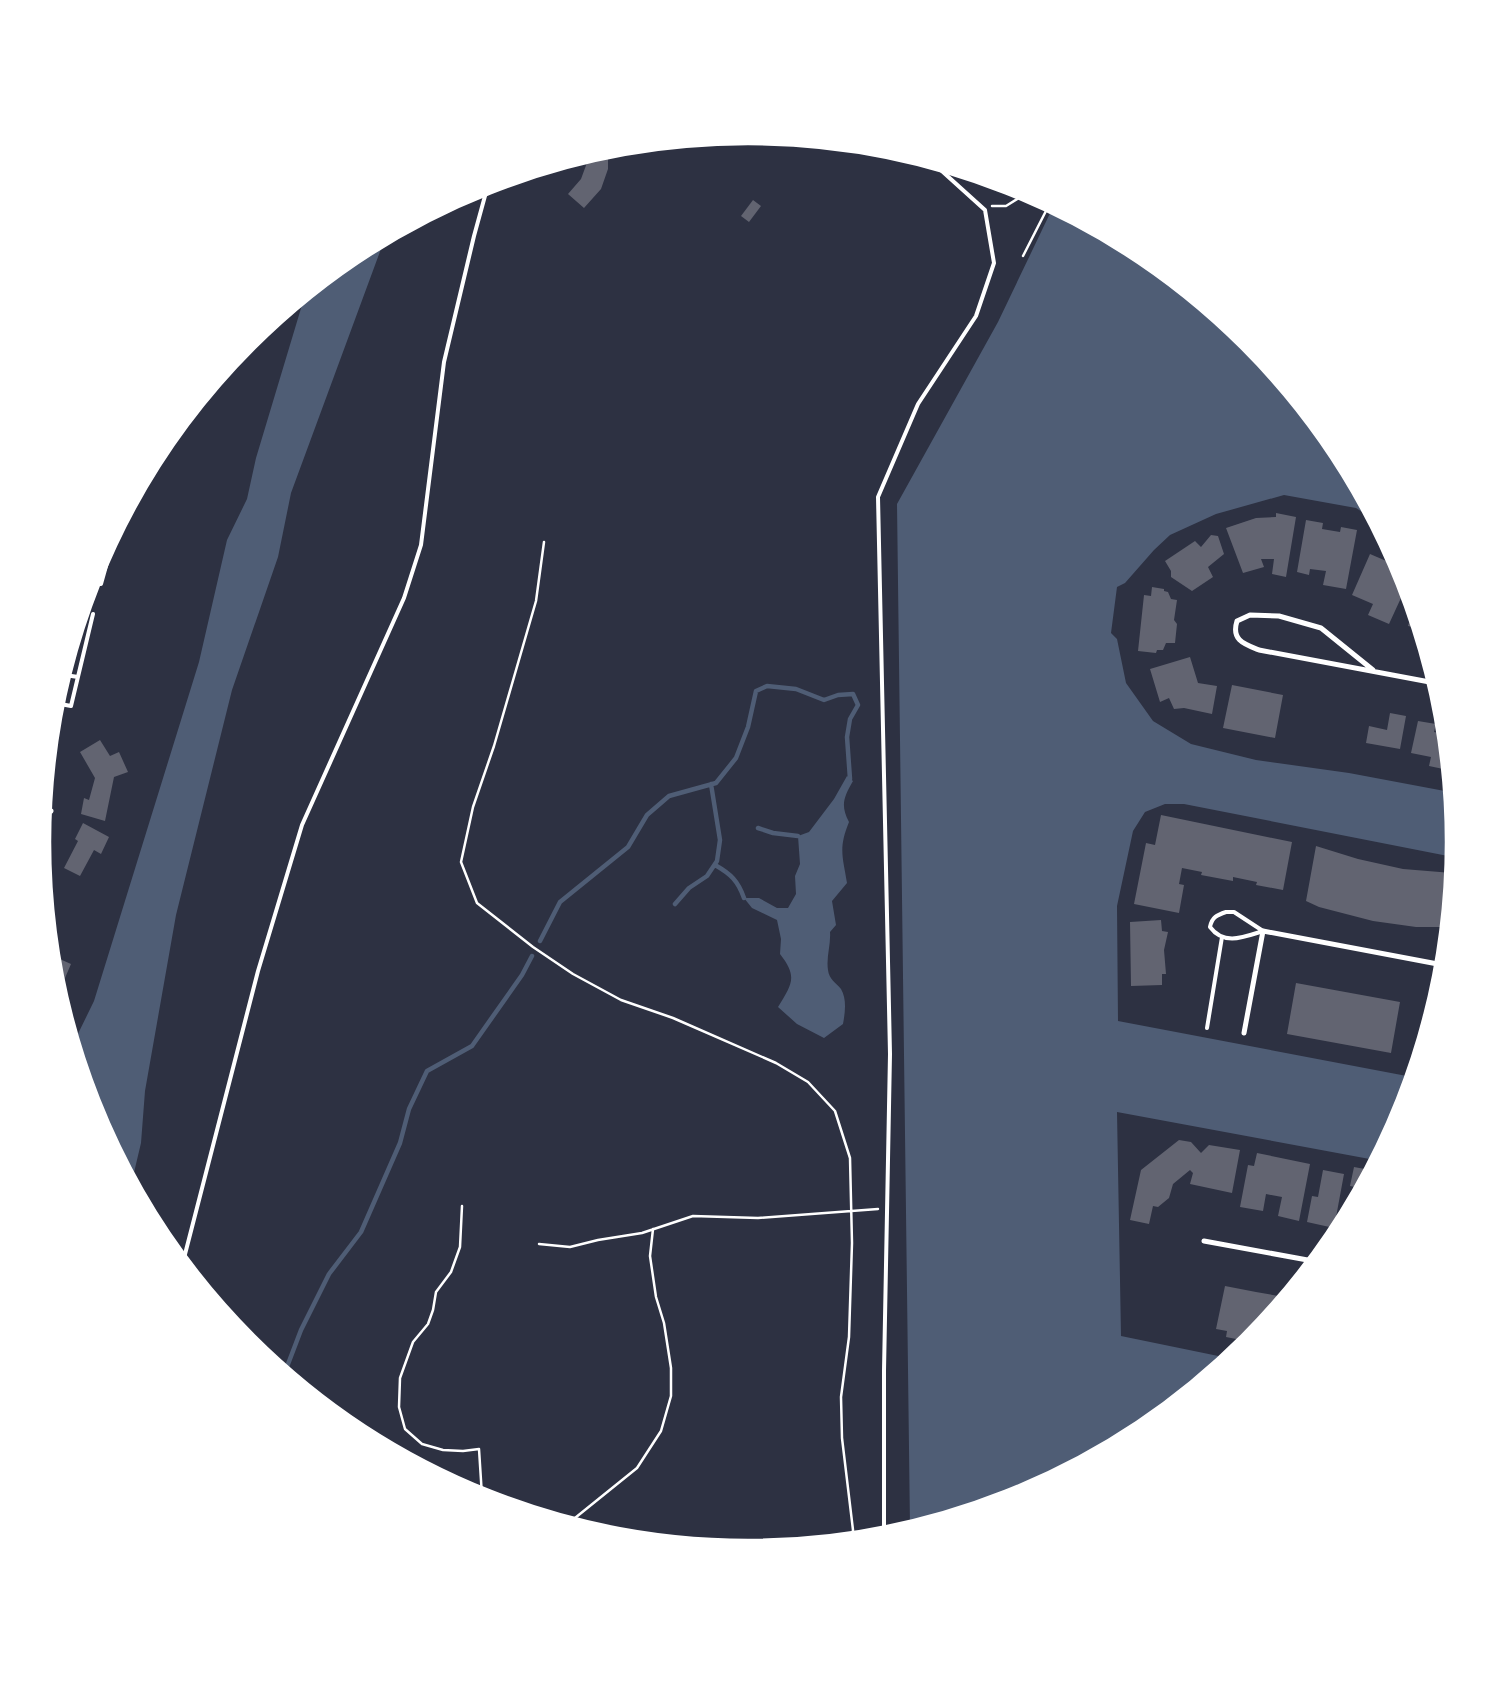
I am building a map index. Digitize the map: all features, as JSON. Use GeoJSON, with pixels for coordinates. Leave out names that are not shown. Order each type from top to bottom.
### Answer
{"type":"FeatureCollection","features":[{"type":"Feature","properties":{"kind":"street"},"geometry":{"type":"LineString","coordinates":[[1373,670],[1321,628],[1279,616],[1250,615],[1237,621],[1236,636],[1243,644],[1259,650],[1427,681]]}},
{"type":"Feature","properties":{"kind":"street"},"geometry":{"type":"LineString","coordinates":[[1244,1034],[1263,931],[1435,964]]}},
{"type":"Feature","properties":{"kind":"street"},"geometry":{"type":"LineString","coordinates":[[1204,1241],[1306,1260]]}},
{"type":"Feature","properties":{"kind":"lane"},"geometry":{"type":"LineString","coordinates":[[884,1526],[884,1371],[890,1044],[878,497],[918,404],[976,316],[994,263],[985,210],[942,171]]}},
{"type":"Feature","properties":{"kind":"lane"},"geometry":{"type":"LineString","coordinates":[[186,1254],[258,971],[302,825],[404,598],[421,545],[444,362],[485,195]]}},
{"type":"Feature","properties":{"kind":"lane"},"geometry":{"type":"LineString","coordinates":[[99,584],[101,584],[105,570]]}},
{"type":"Feature","properties":{"kind":"lane"},"geometry":{"type":"LineString","coordinates":[[63,705],[71,706],[93,614]]}},
{"type":"Feature","properties":{"kind":"lane"},"geometry":{"type":"LineString","coordinates":[[70,676],[78,677]]}},
{"type":"Feature","properties":{"kind":"lane"},"geometry":{"type":"LineString","coordinates":[[1234,912],[1263,931],[1242,938],[1230,939],[1214,933],[1210,927],[1212,919],[1217,914],[1234,912]]}},
{"type":"Feature","properties":{"kind":"lane"},"geometry":{"type":"LineString","coordinates":[[1208,1028],[1222,937]]}},
{"type":"Feature","properties":{"kind":"path"},"geometry":{"type":"LineString","coordinates":[[980,206],[1006,206],[1018,198]]}},
{"type":"Feature","properties":{"kind":"path"},"geometry":{"type":"LineString","coordinates":[[1023,256],[1046,210]]}},
{"type":"Feature","properties":{"kind":"path"},"geometry":{"type":"LineString","coordinates":[[544,542],[536,601],[494,746],[474,807],[460,862],[477,903],[533,947],[573,974],[621,1000],[673,1018],[776,1063],[808,1082],[835,1110],[850,1158],[852,1243],[849,1337],[841,1397],[842,1438],[853,1532]]}},
{"type":"Feature","properties":{"kind":"path"},"geometry":{"type":"LineString","coordinates":[[462,1206],[460,1246],[451,1272],[436,1292],[428,1324],[412,1342],[400,1378],[399,1407],[405,1428],[422,1444],[443,1450],[463,1451],[480,1449],[482,1486]]}},
{"type":"Feature","properties":{"kind":"path"},"geometry":{"type":"LineString","coordinates":[[539,1244],[570,1247],[653,1229],[694,1216],[758,1218],[888,1208]]}},
{"type":"Feature","properties":{"kind":"path"},"geometry":{"type":"LineString","coordinates":[[575,1518],[637,1468],[661,1431],[671,1396],[671,1368],[664,1323],[656,1297],[650,1256],[653,1229]]}},
{"type":"Feature","properties":{"kind":"water"},"geometry":{"type":"Polygon","coordinates":[[[1051,212],[1097,237],[1136,261],[1173,288],[1242,348],[1273,381],[1328,454],[1363,513],[1356,508],[1284,495],[1216,514],[1170,535],[1125,583],[1117,587],[1111,633],[1117,639],[1126,683],[1153,721],[1191,744],[1256,760],[1349,773],[1444,791],[1446,856],[1184,804],[1165,804],[1145,812],[1133,831],[1117,906],[1118,1021],[1405,1076],[1393,1109],[1369,1159],[1117,1112],[1121,1336],[1219,1356],[1173,1395],[1136,1422],[1057,1468],[972,1502],[910,1520],[897,504],[998,322],[1051,212]]]}},
{"type":"Feature","properties":{"kind":"water"},"geometry":{"type":"Polygon","coordinates":[[[381,248],[291,493],[278,557],[232,690],[176,915],[145,1091],[141,1143],[134,1172],[103,1109],[78,1034],[94,1001],[199,662],[227,540],[247,499],[256,458],[302,306],[360,261],[381,248]]]}},
{"type":"Feature","properties":{"kind":"water"},"geometry":{"type":"Polygon","coordinates":[[[847,776],[853,781],[844,801],[846,816],[849,822],[842,846],[847,883],[832,901],[836,925],[830,932],[828,956],[829,973],[843,993],[845,1011],[843,1024],[824,1038],[797,1024],[778,1007],[790,986],[791,975],[786,962],[780,954],[781,939],[777,920],[752,908],[744,898],[759,898],[777,908],[788,908],[796,894],[795,876],[800,864],[798,836],[809,832],[834,799],[847,776]]]}},
{"type":"Feature","properties":{"kind":"building"},"geometry":{"type":"Polygon","coordinates":[[[608,158],[608,169],[601,189],[584,208],[568,194],[581,179],[587,163],[608,158]]]}},
{"type":"Feature","properties":{"kind":"building"},"geometry":{"type":"Polygon","coordinates":[[[753,200],[761,206],[749,222],[741,216],[753,200]]]}},
{"type":"Feature","properties":{"kind":"building"},"geometry":{"type":"Polygon","coordinates":[[[1276,513],[1296,517],[1286,577],[1272,574],[1274,559],[1261,559],[1264,567],[1243,573],[1226,528],[1256,518],[1276,517],[1276,513]]]}},
{"type":"Feature","properties":{"kind":"building"},"geometry":{"type":"Polygon","coordinates":[[[1306,520],[1323,523],[1322,529],[1340,532],[1341,527],[1357,530],[1346,589],[1323,585],[1326,571],[1310,569],[1309,575],[1297,572],[1306,520]]]}},
{"type":"Feature","properties":{"kind":"building"},"geometry":{"type":"Polygon","coordinates":[[[1211,535],[1218,536],[1224,554],[1208,567],[1213,577],[1192,591],[1171,577],[1171,571],[1165,561],[1195,541],[1201,547],[1211,535]]]}},
{"type":"Feature","properties":{"kind":"building"},"geometry":{"type":"Polygon","coordinates":[[[1370,554],[1387,561],[1401,597],[1389,624],[1368,615],[1373,604],[1352,595],[1370,554]]]}},
{"type":"Feature","properties":{"kind":"building"},"geometry":{"type":"Polygon","coordinates":[[[1152,587],[1164,589],[1164,591],[1168,592],[1171,599],[1177,600],[1174,620],[1177,624],[1175,643],[1166,643],[1163,650],[1157,650],[1156,653],[1138,651],[1144,595],[1151,596],[1152,587]]]}},
{"type":"Feature","properties":{"kind":"building"},"geometry":{"type":"Polygon","coordinates":[[[1190,657],[1198,683],[1217,686],[1212,714],[1184,708],[1174,709],[1169,698],[1160,702],[1150,669],[1190,657]]]}},
{"type":"Feature","properties":{"kind":"building"},"geometry":{"type":"Polygon","coordinates":[[[1232,685],[1283,695],[1275,738],[1223,728],[1232,685]]]}},
{"type":"Feature","properties":{"kind":"building"},"geometry":{"type":"Polygon","coordinates":[[[1390,713],[1406,716],[1400,749],[1366,743],[1369,726],[1387,730],[1390,713]]]}},
{"type":"Feature","properties":{"kind":"building"},"geometry":{"type":"Polygon","coordinates":[[[1418,721],[1436,724],[1434,732],[1437,733],[1442,769],[1429,766],[1431,757],[1411,753],[1418,721]]]}},
{"type":"Feature","properties":{"kind":"building"},"geometry":{"type":"Polygon","coordinates":[[[100,740],[110,756],[119,752],[128,772],[114,777],[105,821],[81,814],[84,798],[89,800],[95,778],[80,752],[100,740]]]}},
{"type":"Feature","properties":{"kind":"building"},"geometry":{"type":"Polygon","coordinates":[[[1161,815],[1292,842],[1283,890],[1256,885],[1257,882],[1233,877],[1233,881],[1201,875],[1202,872],[1182,868],[1179,884],[1184,885],[1179,913],[1134,904],[1146,843],[1155,845],[1161,815]]]}},
{"type":"Feature","properties":{"kind":"building"},"geometry":{"type":"Polygon","coordinates":[[[83,823],[109,837],[101,854],[94,850],[80,876],[64,868],[78,841],[75,839],[83,823]]]}},
{"type":"Feature","properties":{"kind":"building"},"geometry":{"type":"Polygon","coordinates":[[[1316,846],[1358,859],[1403,869],[1445,872],[1441,927],[1416,927],[1373,921],[1319,907],[1306,901],[1316,846]]]}},
{"type":"Feature","properties":{"kind":"building"},"geometry":{"type":"Polygon","coordinates":[[[1161,920],[1162,931],[1168,932],[1164,950],[1166,974],[1162,974],[1162,985],[1131,986],[1130,922],[1161,920]]]}},
{"type":"Feature","properties":{"kind":"building"},"geometry":{"type":"Polygon","coordinates":[[[60,959],[71,964],[64,981],[60,959]]]}},
{"type":"Feature","properties":{"kind":"building"},"geometry":{"type":"Polygon","coordinates":[[[1296,983],[1400,1002],[1391,1053],[1287,1034],[1296,983]]]}},
{"type":"Feature","properties":{"kind":"building"},"geometry":{"type":"Polygon","coordinates":[[[1179,1140],[1191,1142],[1201,1153],[1209,1145],[1240,1150],[1232,1193],[1190,1184],[1193,1173],[1190,1170],[1173,1184],[1169,1198],[1158,1207],[1153,1206],[1149,1224],[1130,1220],[1141,1170],[1179,1140]]]}},
{"type":"Feature","properties":{"kind":"building"},"geometry":{"type":"Polygon","coordinates":[[[1257,1153],[1310,1164],[1299,1221],[1278,1216],[1282,1197],[1266,1194],[1263,1211],[1240,1207],[1248,1165],[1254,1166],[1257,1153]]]}},
{"type":"Feature","properties":{"kind":"building"},"geometry":{"type":"Polygon","coordinates":[[[1354,1167],[1364,1169],[1354,1187],[1350,1186],[1354,1167]]]}},
{"type":"Feature","properties":{"kind":"building"},"geometry":{"type":"Polygon","coordinates":[[[1323,1170],[1344,1174],[1336,1215],[1329,1227],[1307,1222],[1312,1196],[1318,1197],[1323,1170]]]}},
{"type":"Feature","properties":{"kind":"building"},"geometry":{"type":"Polygon","coordinates":[[[1225,1286],[1278,1296],[1237,1339],[1226,1337],[1227,1331],[1216,1329],[1225,1286]]]}},
{"type":"Feature","properties":{"kind":"waterway"},"geometry":{"type":"LineString","coordinates":[[540,941],[560,902],[628,847],[647,815],[669,796],[716,783],[736,758],[748,727],[756,691],[767,686],[796,689],[824,700],[838,695],[853,694],[858,705],[850,719],[847,737],[850,779]]}},
{"type":"Feature","properties":{"kind":"waterway"},"geometry":{"type":"LineString","coordinates":[[675,904],[689,888],[707,876],[717,861],[720,840],[711,784]]}},
{"type":"Feature","properties":{"kind":"waterway"},"geometry":{"type":"LineString","coordinates":[[758,828],[773,833],[798,836]]}},
{"type":"Feature","properties":{"kind":"waterway"},"geometry":{"type":"LineString","coordinates":[[715,865],[733,878],[744,898]]}},
{"type":"Feature","properties":{"kind":"waterway"},"geometry":{"type":"LineString","coordinates":[[287,1366],[301,1330],[329,1274],[361,1232],[400,1143],[409,1109],[427,1071],[472,1046],[522,975],[532,956]]}}]}
